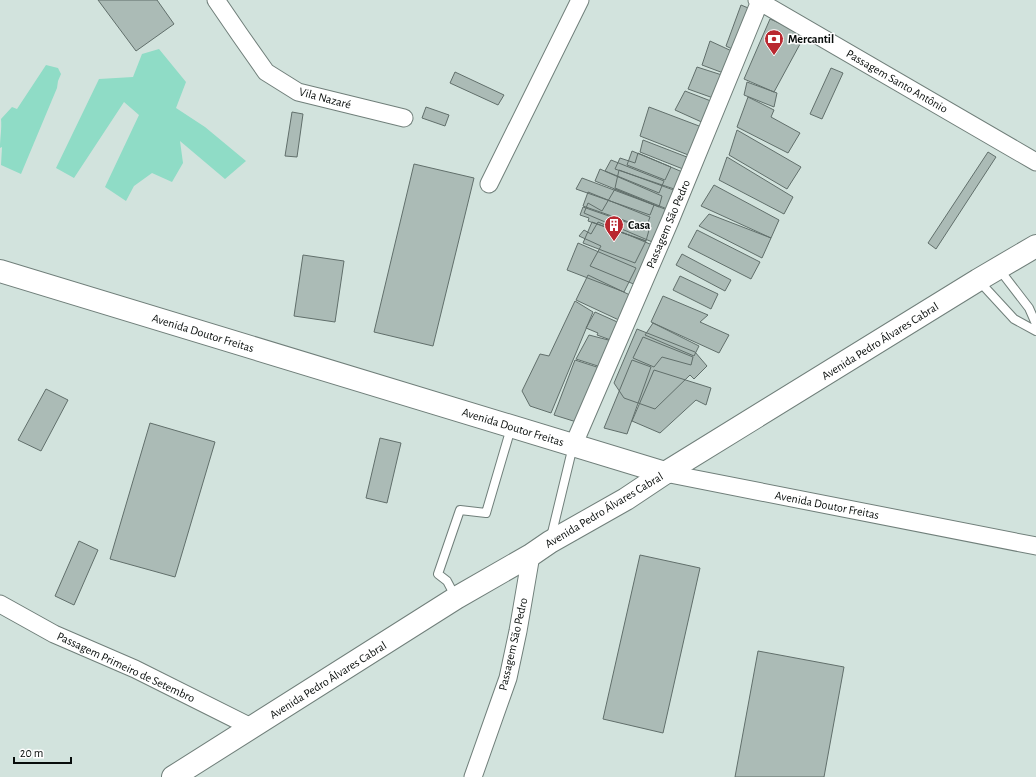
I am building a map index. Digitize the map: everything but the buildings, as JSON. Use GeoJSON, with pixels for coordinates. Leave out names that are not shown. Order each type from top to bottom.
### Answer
{"type":"FeatureCollection","features":[{"type":"Feature","properties":{"kind":"main road","name":"Avenida Pedro Álvares Cabral"},"geometry":{"type":"LineString","coordinates":[[173,777],[253,728],[456,598],[626,499],[665,473],[978,280],[1036,246]]}},
{"type":"Feature","properties":{"kind":"main road","name":"Avenida Doutor Freitas"},"geometry":{"type":"LineString","coordinates":[[0,271],[665,473]]}},
{"type":"Feature","properties":{"kind":"street","name":"Vila Nazaré"},"geometry":{"type":"LineString","coordinates":[[216,0],[266,72],[298,92],[404,118]]}},
{"type":"Feature","properties":{"kind":"street"},"geometry":{"type":"LineString","coordinates":[[489,184],[580,0]]}},
{"type":"Feature","properties":{"kind":"street","name":"Passagem Santo Antônio"},"geometry":{"type":"LineString","coordinates":[[758,1],[1036,162]]}},
{"type":"Feature","properties":{"kind":"street","name":"Passagem São Pedro"},"geometry":{"type":"LineString","coordinates":[[573,446],[670,221],[758,1]]}},
{"type":"Feature","properties":{"kind":"street","name":"Avenida Doutor Freitas"},"geometry":{"type":"LineString","coordinates":[[665,473],[1036,546]]}},
{"type":"Feature","properties":{"kind":"street","name":"Passagem São Pedro"},"geometry":{"type":"LineString","coordinates":[[473,777],[508,678],[531,555]]}},
{"type":"Feature","properties":{"kind":"street","name":"Passagem Primeiro de Setembro"},"geometry":{"type":"LineString","coordinates":[[0,604],[54,634],[134,669],[253,728]]}},
{"type":"Feature","properties":{"kind":"lane"},"geometry":{"type":"LineString","coordinates":[[999,268],[1029,308],[1036,324]]}},
{"type":"Feature","properties":{"kind":"lane"},"geometry":{"type":"LineString","coordinates":[[978,280],[1014,319],[1036,331]]}},
{"type":"Feature","properties":{"kind":"lane"},"geometry":{"type":"LineString","coordinates":[[456,598],[448,581],[438,574],[460,510],[486,513],[512,427]]}},
{"type":"Feature","properties":{"kind":"lane"},"geometry":{"type":"LineString","coordinates":[[550,542],[573,446]]}},
{"type":"Feature","properties":{"kind":"green space"},"geometry":{"type":"Polygon","coordinates":[[[159,49],[186,82],[176,108],[205,127],[246,161],[225,179],[180,141],[183,163],[172,182],[152,173],[134,186],[126,201],[105,187],[139,115],[124,102],[74,178],[56,168],[99,79],[133,77],[142,54],[159,49]]]}},
{"type":"Feature","properties":{"kind":"green space"},"geometry":{"type":"Polygon","coordinates":[[[46,65],[58,68],[61,74],[57,88],[21,174],[1,165],[1,119],[12,107],[17,109],[46,65]]]}},
{"type":"Feature","properties":{"kind":"place","name":"Mercantil"},"geometry":{"type":"Point","coordinates":[774,56]}},
{"type":"Feature","properties":{"kind":"place","name":"Casa"},"geometry":{"type":"Point","coordinates":[614,242]}}]}
